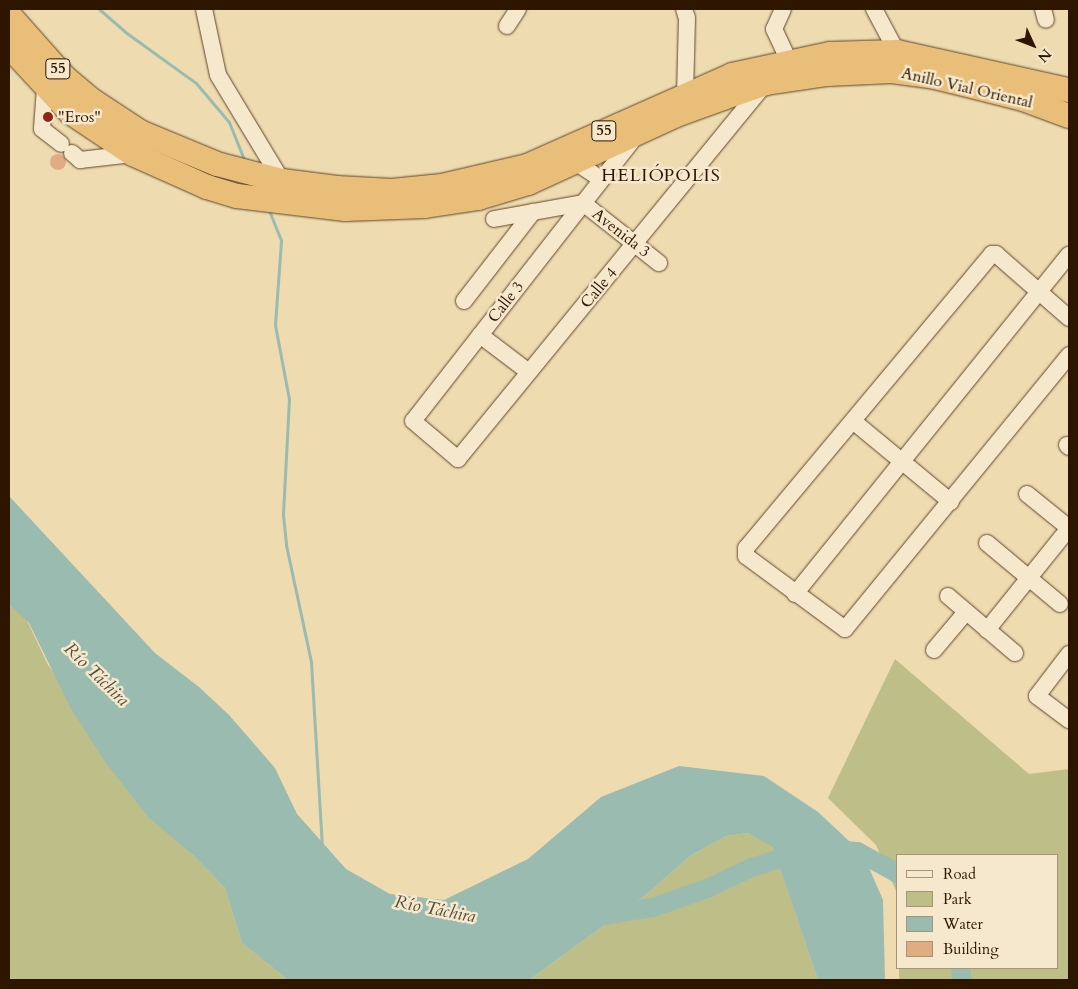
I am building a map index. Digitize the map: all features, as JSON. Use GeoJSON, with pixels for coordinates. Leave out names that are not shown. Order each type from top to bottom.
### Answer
{"type":"FeatureCollection","features":[{"type":"Feature","properties":{"kind":"highway","name":"Anillo Vial Oriental"},"geometry":{"type":"LineString","coordinates":[[9,15],[108,126]]}},
{"type":"Feature","properties":{"kind":"highway","name":"Anillo Vial Oriental"},"geometry":{"type":"LineString","coordinates":[[9,46],[45,88],[108,126],[134,146],[190,180],[236,196],[345,209],[424,206],[478,198],[528,183],[577,163],[679,114],[723,98],[766,83],[827,74],[892,71],[987,90],[1069,116]]}},
{"type":"Feature","properties":{"kind":"highway","name":"Anillo Vial Oriental"},"geometry":{"type":"LineString","coordinates":[[134,146],[217,164],[282,181],[392,191],[478,179],[528,166],[732,75],[789,61],[830,54],[897,52],[1069,90]]}},
{"type":"Feature","properties":{"kind":"street"},"geometry":{"type":"LineString","coordinates":[[204,9],[218,75],[282,181]]}},
{"type":"Feature","properties":{"kind":"street"},"geometry":{"type":"LineString","coordinates":[[507,26],[518,9]]}},
{"type":"Feature","properties":{"kind":"street"},"geometry":{"type":"LineString","coordinates":[[684,9],[687,18],[685,95]]}},
{"type":"Feature","properties":{"kind":"street"},"geometry":{"type":"LineString","coordinates":[[783,9],[774,28],[789,61]]}},
{"type":"Feature","properties":{"kind":"street"},"geometry":{"type":"LineString","coordinates":[[874,9],[897,52]]}},
{"type":"Feature","properties":{"kind":"street","name":"Calle 4"},"geometry":{"type":"LineString","coordinates":[[458,459],[766,83]]}},
{"type":"Feature","properties":{"kind":"street"},"geometry":{"type":"LineString","coordinates":[[45,88],[42,129],[80,160],[134,146]]}},
{"type":"Feature","properties":{"kind":"street"},"geometry":{"type":"LineString","coordinates":[[723,98],[739,116]]}},
{"type":"Feature","properties":{"kind":"street","name":"Calle 3"},"geometry":{"type":"LineString","coordinates":[[458,459],[413,422],[637,135]]}},
{"type":"Feature","properties":{"kind":"street"},"geometry":{"type":"LineString","coordinates":[[577,163],[596,176],[599,182]]}},
{"type":"Feature","properties":{"kind":"street","name":"Avenida 3"},"geometry":{"type":"LineString","coordinates":[[494,219],[583,203],[660,262]]}},
{"type":"Feature","properties":{"kind":"street"},"geometry":{"type":"LineString","coordinates":[[464,301],[533,212]]}},
{"type":"Feature","properties":{"kind":"street"},"geometry":{"type":"LineString","coordinates":[[1069,318],[996,254],[992,254],[746,548],[746,556],[795,594],[845,629],[951,502],[1069,355]]}},
{"type":"Feature","properties":{"kind":"street"},"geometry":{"type":"LineString","coordinates":[[795,594],[1069,255]]}},
{"type":"Feature","properties":{"kind":"street"},"geometry":{"type":"LineString","coordinates":[[480,335],[529,372]]}},
{"type":"Feature","properties":{"kind":"street"},"geometry":{"type":"LineString","coordinates":[[853,421],[951,502]]}},
{"type":"Feature","properties":{"kind":"street"},"geometry":{"type":"LineString","coordinates":[[987,630],[1069,528],[1027,494]]}},
{"type":"Feature","properties":{"kind":"street"},"geometry":{"type":"LineString","coordinates":[[988,543],[1060,604]]}},
{"type":"Feature","properties":{"kind":"street"},"geometry":{"type":"LineString","coordinates":[[948,596],[1014,653]]}},
{"type":"Feature","properties":{"kind":"street"},"geometry":{"type":"LineString","coordinates":[[934,650],[966,612]]}},
{"type":"Feature","properties":{"kind":"street"},"geometry":{"type":"LineString","coordinates":[[1069,654],[1038,696],[1069,720]]}},
{"type":"Feature","properties":{"kind":"green space"},"geometry":{"type":"Polygon","coordinates":[[[9,582],[48,665],[192,854],[225,888],[242,943],[288,980],[9,980],[9,582]]]}},
{"type":"Feature","properties":{"kind":"green space"},"geometry":{"type":"Polygon","coordinates":[[[895,659],[1029,774],[1069,769],[1069,980],[899,980],[899,969],[1058,969],[1058,854],[896,854],[896,891],[876,845],[828,798],[895,659]]]}},
{"type":"Feature","properties":{"kind":"green space"},"geometry":{"type":"Polygon","coordinates":[[[748,833],[773,846],[818,980],[529,980],[647,894],[690,856],[726,836],[748,833]]]}},
{"type":"Feature","properties":{"kind":"water"},"geometry":{"type":"Polygon","coordinates":[[[9,496],[155,653],[199,687],[229,715],[275,768],[297,814],[346,869],[390,894],[444,900],[528,859],[601,797],[679,766],[764,776],[818,812],[863,854],[883,900],[885,980],[818,980],[773,847],[748,833],[726,836],[690,856],[647,894],[529,980],[288,980],[242,943],[225,888],[192,854],[149,818],[106,763],[71,709],[9,582],[9,496]]]}},
{"type":"Feature","properties":{"kind":"building"},"geometry":{"type":"Polygon","coordinates":[[[58,154],[64,156],[66,162],[64,168],[58,170],[52,168],[50,162],[52,156],[58,154]]]}},
{"type":"Feature","properties":{"kind":"waterway"},"geometry":{"type":"LineString","coordinates":[[99,9],[128,34],[196,83],[229,122],[245,162]]}},
{"type":"Feature","properties":{"kind":"waterway"},"geometry":{"type":"LineString","coordinates":[[268,208],[281,241],[275,325],[289,399],[283,515],[286,545],[311,662],[322,846]]}},
{"type":"Feature","properties":{"kind":"waterway","name":"Río Táchira"},"geometry":{"type":"LineString","coordinates":[[9,591],[34,614]]}},
{"type":"Feature","properties":{"kind":"waterway","name":"Río Táchira"},"geometry":{"type":"LineString","coordinates":[[837,849],[857,851],[896,872]]}},
{"type":"Feature","properties":{"kind":"waterway","name":"Río Táchira"},"geometry":{"type":"LineString","coordinates":[[598,916],[652,907],[709,887],[751,867],[802,851]]}},
{"type":"Feature","properties":{"kind":"waterway","name":"Río Táchira"},"geometry":{"type":"LineString","coordinates":[[960,969],[962,980]]}},
{"type":"Feature","properties":{"kind":"place","name":"\"Eros\""},"geometry":{"type":"Point","coordinates":[48,117]}},
{"type":"Feature","properties":{"kind":"district","name":"HELIÓPOLIS"},"geometry":{"type":"Point","coordinates":[661,176]}}]}
